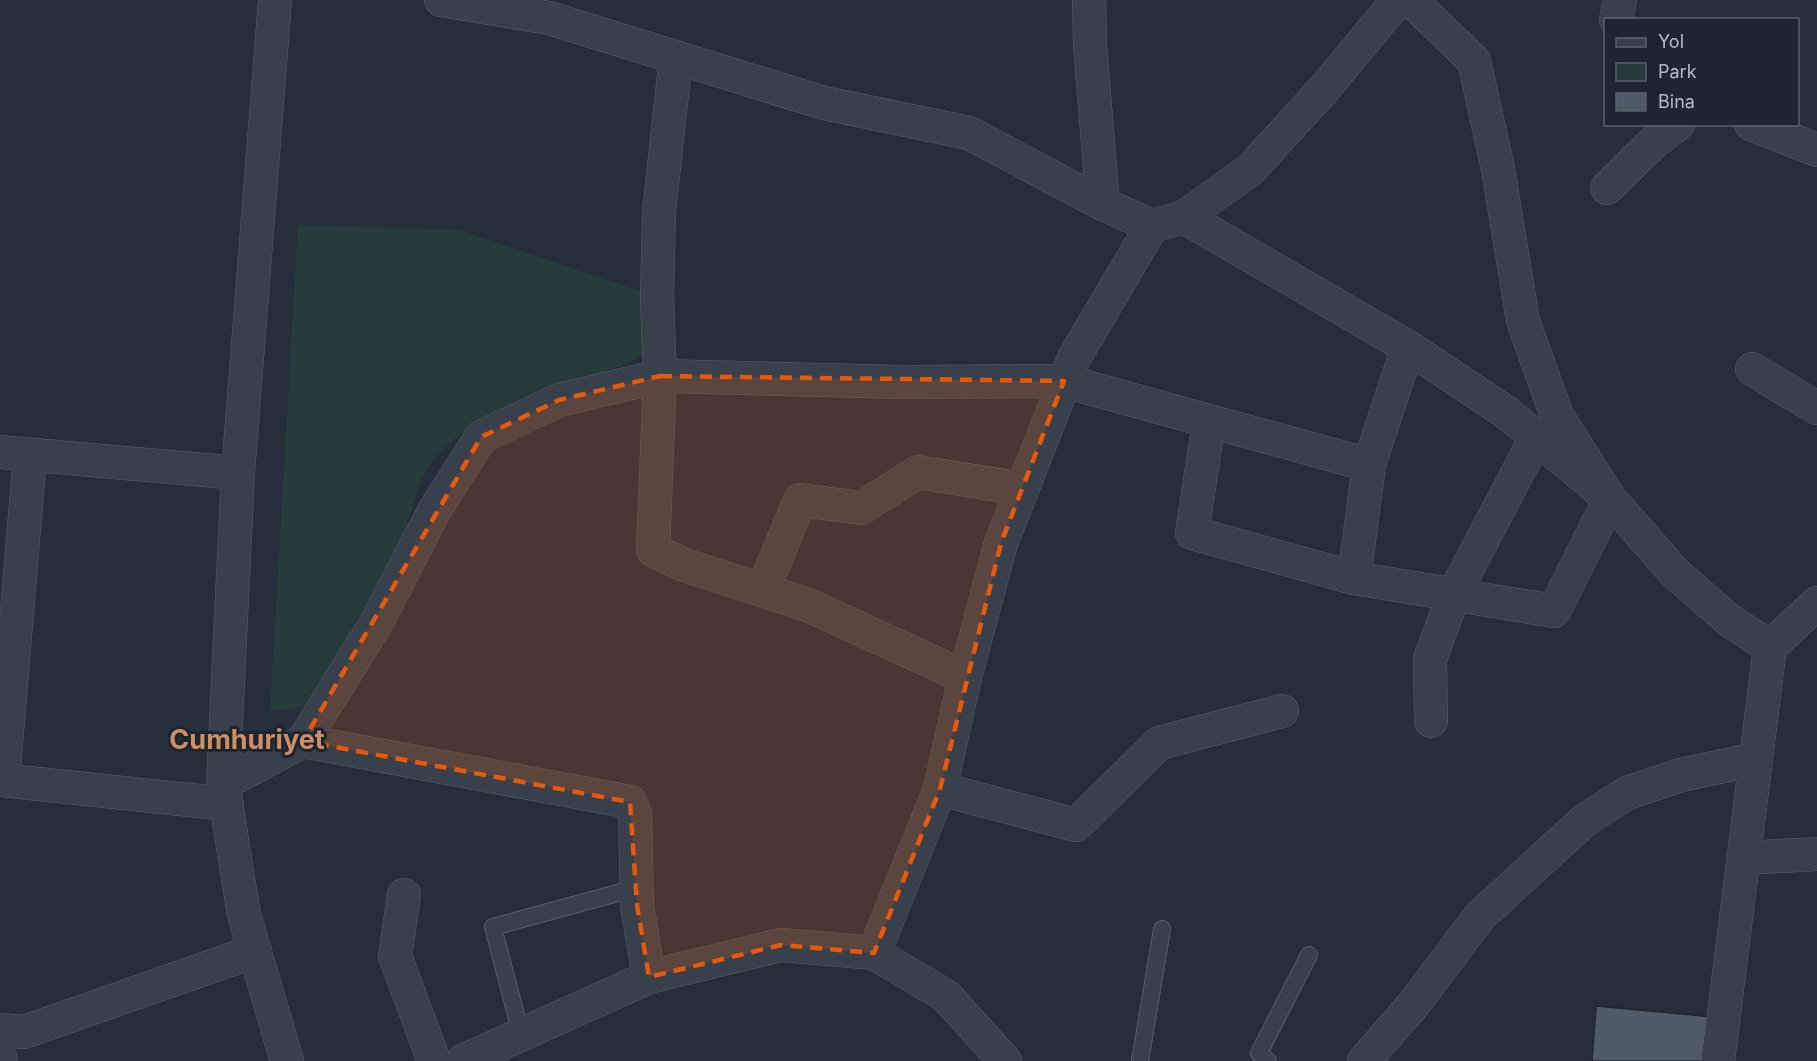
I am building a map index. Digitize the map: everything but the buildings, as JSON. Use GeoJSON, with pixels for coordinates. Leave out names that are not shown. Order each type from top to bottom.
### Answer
{"type":"FeatureCollection","features":[{"type":"Feature","properties":{"kind":"street"},"geometry":{"type":"LineString","coordinates":[[275,0],[238,473],[225,794],[244,915],[287,1061]]}},
{"type":"Feature","properties":{"kind":"street"},"geometry":{"type":"LineString","coordinates":[[441,0],[551,9],[676,57],[824,103],[969,133],[1103,204],[1152,226],[1184,217],[1250,170],[1324,89],[1398,0]]}},
{"type":"Feature","properties":{"kind":"street"},"geometry":{"type":"LineString","coordinates":[[1089,0],[1089,45],[1103,204]]}},
{"type":"Feature","properties":{"kind":"street"},"geometry":{"type":"LineString","coordinates":[[1411,0],[1474,61],[1498,170],[1523,321],[1557,416],[1610,499],[1675,573],[1729,620],[1770,647]]}},
{"type":"Feature","properties":{"kind":"street"},"geometry":{"type":"LineString","coordinates":[[1616,18],[1620,0]]}},
{"type":"Feature","properties":{"kind":"street"},"geometry":{"type":"LineString","coordinates":[[676,57],[659,212],[657,298],[660,376],[653,550],[684,565],[807,605],[965,677]]}},
{"type":"Feature","properties":{"kind":"street"},"geometry":{"type":"LineString","coordinates":[[1607,188],[1654,142],[1675,126]]}},
{"type":"Feature","properties":{"kind":"street"},"geometry":{"type":"LineString","coordinates":[[1756,126],[1817,150]]}},
{"type":"Feature","properties":{"kind":"street"},"geometry":{"type":"LineString","coordinates":[[1184,217],[1408,347],[1507,414],[1610,499]]}},
{"type":"Feature","properties":{"kind":"street"},"geometry":{"type":"LineString","coordinates":[[874,953],[940,789],[965,677],[1002,543],[1022,489],[1074,358],[1152,226]]}},
{"type":"Feature","properties":{"kind":"street"},"geometry":{"type":"LineString","coordinates":[[1354,578],[1369,465],[1408,347]]}},
{"type":"Feature","properties":{"kind":"street"},"geometry":{"type":"LineString","coordinates":[[1752,369],[1817,408]]}},
{"type":"Feature","properties":{"kind":"street"},"geometry":{"type":"LineString","coordinates":[[238,473],[15,454],[1,780],[225,794],[303,741],[377,622],[434,511],[481,437],[559,400],[660,376],[902,382],[1064,381],[1369,465]]}},
{"type":"Feature","properties":{"kind":"street"},"geometry":{"type":"LineString","coordinates":[[1209,422],[1192,533],[1354,578],[1554,611],[1610,499]]}},
{"type":"Feature","properties":{"kind":"street"},"geometry":{"type":"LineString","coordinates":[[1431,721],[1430,659],[1454,594],[1536,438]]}},
{"type":"Feature","properties":{"kind":"street"},"geometry":{"type":"LineString","coordinates":[[763,590],[800,500],[861,508],[918,472],[1022,489]]}},
{"type":"Feature","properties":{"kind":"street"},"geometry":{"type":"LineString","coordinates":[[1718,1061],[1770,647],[1817,603]]}},
{"type":"Feature","properties":{"kind":"street"},"geometry":{"type":"LineString","coordinates":[[940,789],[1076,825],[1159,743],[1282,711]]}},
{"type":"Feature","properties":{"kind":"street"},"geometry":{"type":"LineString","coordinates":[[303,741],[630,802],[635,814],[637,904],[649,977]]}},
{"type":"Feature","properties":{"kind":"street"},"geometry":{"type":"LineString","coordinates":[[1364,1061],[1413,1005],[1480,916],[1585,819],[1627,793],[1681,775],[1756,759]]}},
{"type":"Feature","properties":{"kind":"street"},"geometry":{"type":"LineString","coordinates":[[1743,858],[1817,854]]}},
{"type":"Feature","properties":{"kind":"street"},"geometry":{"type":"LineString","coordinates":[[404,895],[395,956],[434,1061]]}},
{"type":"Feature","properties":{"kind":"street"},"geometry":{"type":"LineString","coordinates":[[463,1061],[509,1047],[649,977],[782,945],[874,953],[946,996],[1005,1061]]}},
{"type":"Feature","properties":{"kind":"street"},"geometry":{"type":"LineString","coordinates":[[0,1030],[24,1032],[255,951]]}},
{"type":"Feature","properties":{"kind":"lane"},"geometry":{"type":"LineString","coordinates":[[509,1047],[492,927],[636,888]]}},
{"type":"Feature","properties":{"kind":"lane"},"geometry":{"type":"LineString","coordinates":[[1140,1061],[1162,929]]}},
{"type":"Feature","properties":{"kind":"lane"},"geometry":{"type":"LineString","coordinates":[[1268,1061],[1259,1053],[1309,955]]}},
{"type":"Feature","properties":{"kind":"highlighted area"},"geometry":{"type":"Polygon","coordinates":[[[660,376],[1064,381],[1001,543],[940,789],[874,953],[781,945],[649,977],[637,905],[630,802],[303,741],[481,437],[559,400],[660,376]]]}},
{"type":"Feature","properties":{"kind":"green space"},"geometry":{"type":"Polygon","coordinates":[[[298,225],[459,230],[647,293],[645,351],[616,368],[561,383],[525,397],[486,417],[451,442],[426,471],[406,527],[388,567],[360,624],[328,677],[313,696],[301,706],[270,711],[298,225]]]}},
{"type":"Feature","properties":{"kind":"district","name":"Cumhuriyet"},"geometry":{"type":"Point","coordinates":[247,740]}}]}
